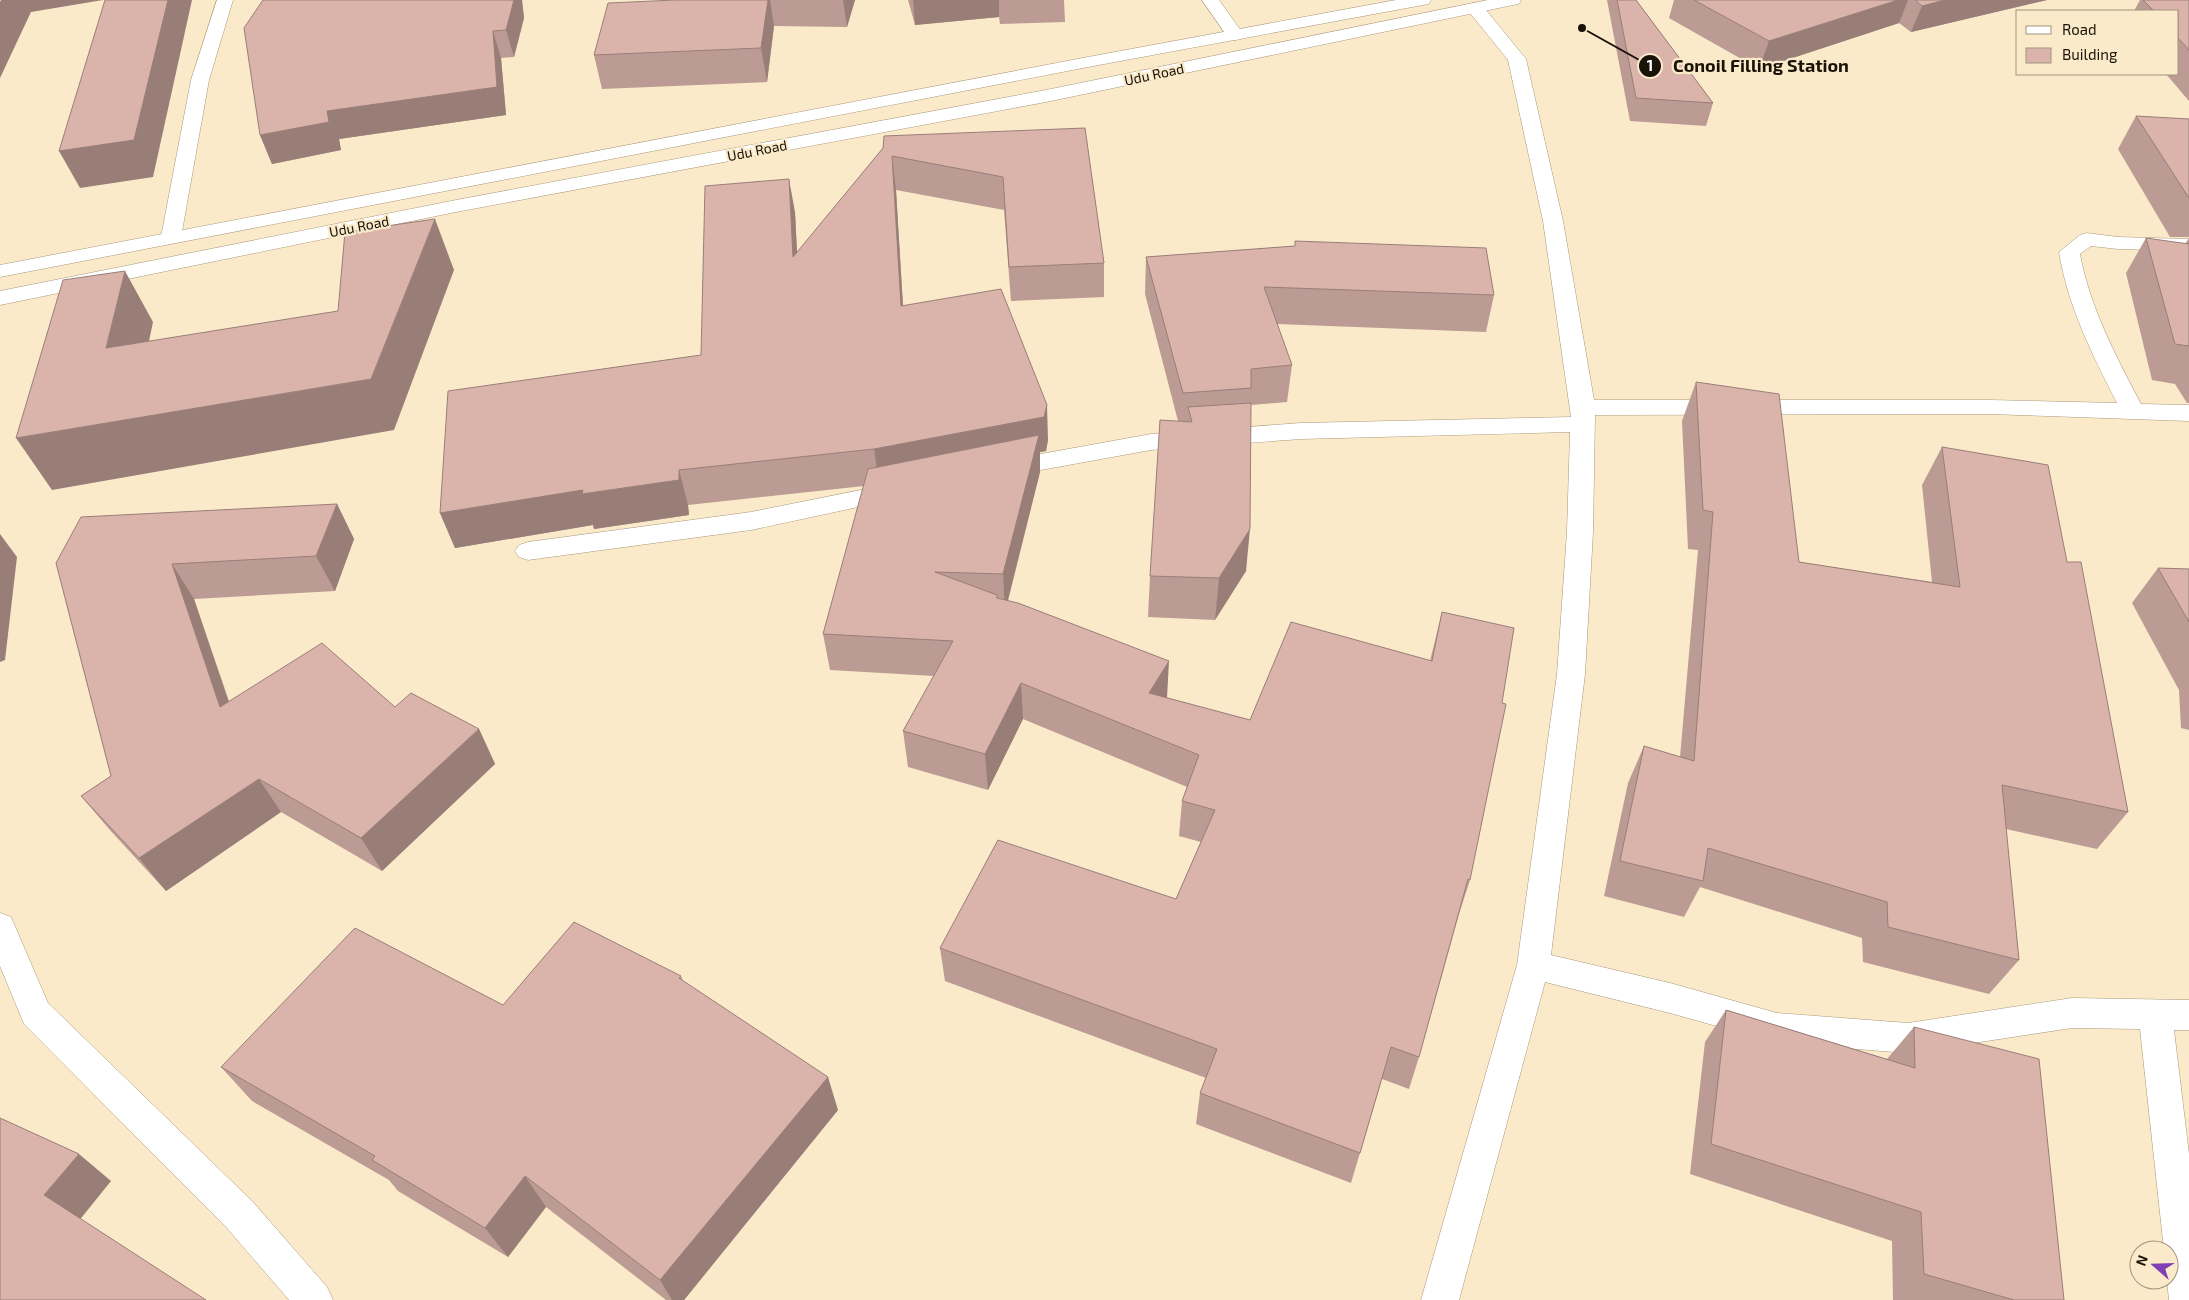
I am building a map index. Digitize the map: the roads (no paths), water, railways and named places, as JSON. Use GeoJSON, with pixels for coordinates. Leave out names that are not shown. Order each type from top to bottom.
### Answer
{"type":"FeatureCollection","features":[{"type":"Feature","properties":{"kind":"street"},"geometry":{"type":"LineString","coordinates":[[171,237],[200,80],[225,0]]}},
{"type":"Feature","properties":{"kind":"street"},"geometry":{"type":"LineString","coordinates":[[1210,0],[1235,34]]}},
{"type":"Feature","properties":{"kind":"street","name":"Udu Road"},"geometry":{"type":"LineString","coordinates":[[0,271],[1235,34],[1423,0]]}},
{"type":"Feature","properties":{"kind":"street","name":"Udu Road"},"geometry":{"type":"LineString","coordinates":[[0,298],[456,206],[1046,96],[1513,0]]}},
{"type":"Feature","properties":{"kind":"street"},"geometry":{"type":"LineString","coordinates":[[1440,1300],[1533,966],[1571,674],[1580,532],[1583,416],[1553,221],[1517,59],[1475,8]]}},
{"type":"Feature","properties":{"kind":"street"},"geometry":{"type":"LineString","coordinates":[[2133,412],[2101,349],[2072,276],[2070,252],[2087,240],[2189,245]]}},
{"type":"Feature","properties":{"kind":"street"},"geometry":{"type":"LineString","coordinates":[[982,473],[1151,442],[1301,431],[1583,416],[1990,406],[2189,414]]}},
{"type":"Feature","properties":{"kind":"street"},"geometry":{"type":"LineString","coordinates":[[528,551],[751,520],[914,487]]}},
{"type":"Feature","properties":{"kind":"street"},"geometry":{"type":"LineString","coordinates":[[0,927],[36,1014],[240,1215],[314,1300]]}},
{"type":"Feature","properties":{"kind":"street"},"geometry":{"type":"LineString","coordinates":[[1533,966],[1670,998],[1777,1028],[1908,1038],[2072,1013],[2172,1015],[2188,1300]]}},
{"type":"Feature","properties":{"kind":"place","name":"Conoil Filling Station"},"geometry":{"type":"Point","coordinates":[1582,28]}}]}
